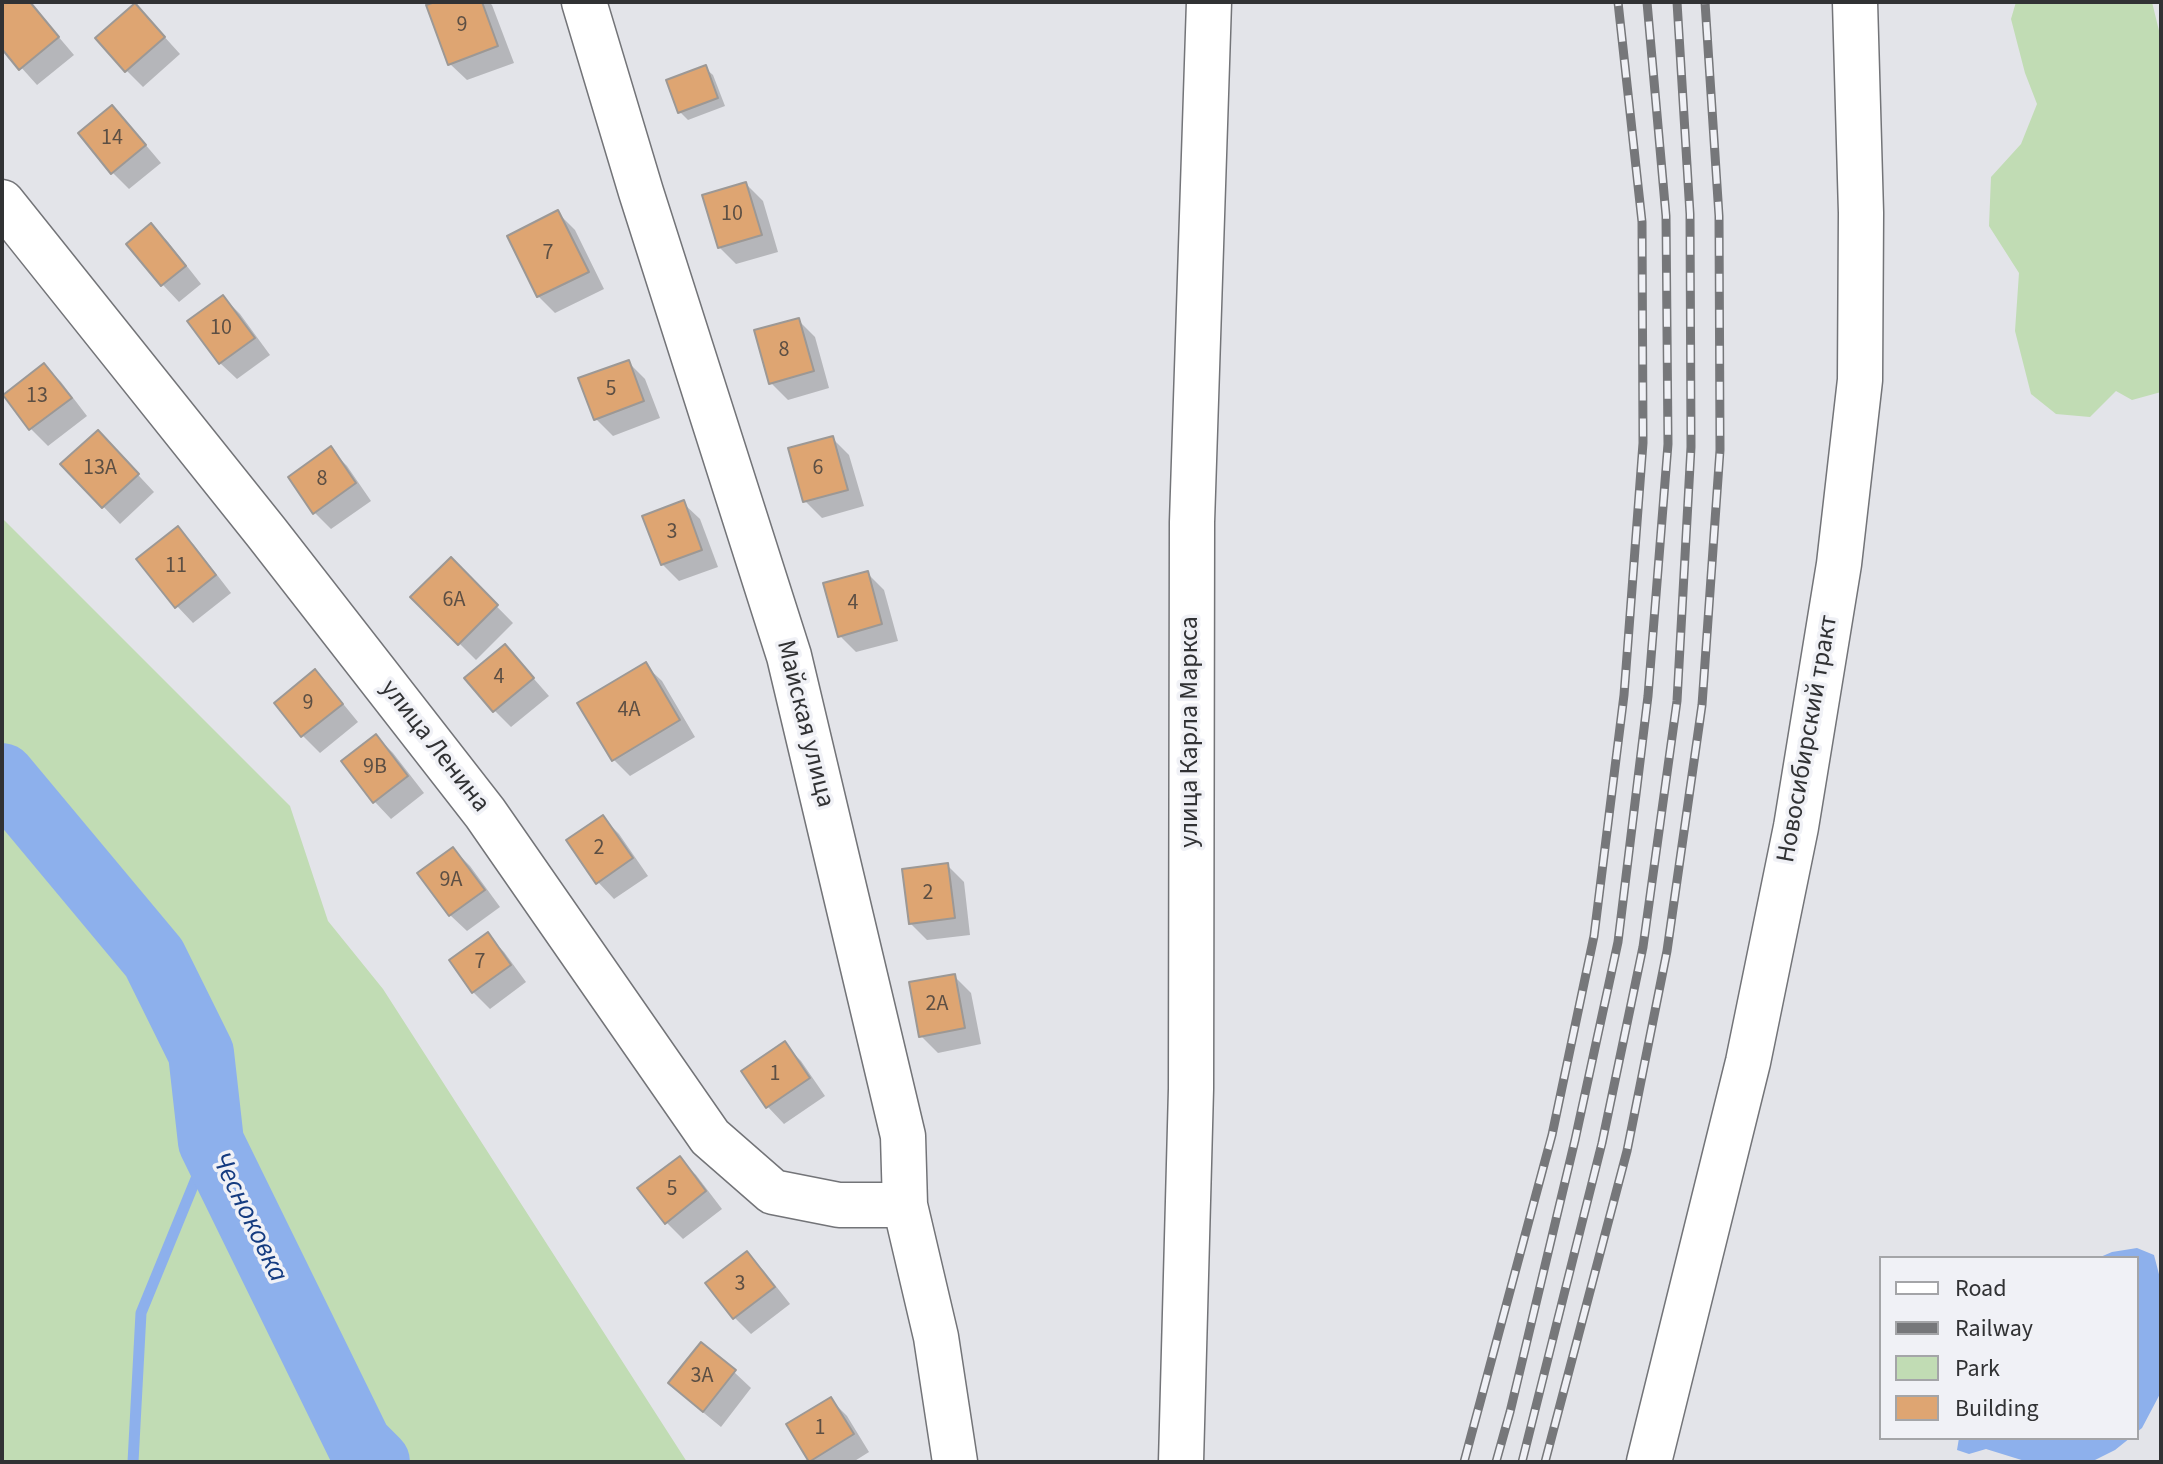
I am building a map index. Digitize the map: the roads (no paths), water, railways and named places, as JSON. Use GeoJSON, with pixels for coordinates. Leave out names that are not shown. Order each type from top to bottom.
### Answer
{"type":"FeatureCollection","features":[{"type":"Feature","properties":{"kind":"street","name":"Майская улица"},"geometry":{"type":"LineString","coordinates":[[584,2],[641,192],[789,656],[903,1136],[905,1205],[936,1337],[955,1462]]}},
{"type":"Feature","properties":{"kind":"street","name":"улица Карла Маркса"},"geometry":{"type":"LineString","coordinates":[[1181,1462],[1191,1089],[1192,522],[1209,2]]}},
{"type":"Feature","properties":{"kind":"street","name":"Новосибирский тракт"},"geometry":{"type":"LineString","coordinates":[[1649,1462],[1748,1062],[1796,827],[1839,564],[1860,380],[1861,213],[1855,2]]}},
{"type":"Feature","properties":{"kind":"street","name":"улица Ленина"},"geometry":{"type":"LineString","coordinates":[[2,202],[266,532],[485,813],[710,1137],[773,1192],[839,1205],[905,1205]]}},
{"type":"Feature","properties":{"kind":"water"},"geometry":{"type":"Polygon","coordinates":[[[2137,1248],[2154,1255],[2161,1282],[2161,1392],[2139,1430],[2139,1256],[2103,1256],[2137,1248]]]}},
{"type":"Feature","properties":{"kind":"water"},"geometry":{"type":"Polygon","coordinates":[[[1959,1440],[2128,1440],[2091,1462],[2028,1462],[1986,1449],[1969,1454],[1957,1450],[1959,1440]]]}},
{"type":"Feature","properties":{"kind":"waterway","name":"Чесноковка"},"geometry":{"type":"LineString","coordinates":[[2,776],[154,958],[201,1053],[211,1142],[359,1444],[377,1462]]}},
{"type":"Feature","properties":{"kind":"waterway"},"geometry":{"type":"LineString","coordinates":[[133,1462],[141,1313],[211,1142]]}},
{"type":"Feature","properties":{"kind":"railway"},"geometry":{"type":"LineString","coordinates":[[1464,1462],[1552,1135],[1594,936],[1624,695],[1643,443],[1642,222],[1618,2]]}},
{"type":"Feature","properties":{"kind":"railway"},"geometry":{"type":"LineString","coordinates":[[1496,1462],[1575,1140],[1618,942],[1648,696],[1668,444],[1666,216],[1647,2]]}},
{"type":"Feature","properties":{"kind":"railway"},"geometry":{"type":"LineString","coordinates":[[1522,1462],[1602,1143],[1643,947],[1677,701],[1691,447],[1690,214],[1677,2]]}},
{"type":"Feature","properties":{"kind":"railway"},"geometry":{"type":"LineString","coordinates":[[1545,1462],[1627,1151],[1667,951],[1702,705],[1720,450],[1719,216],[1705,2]]}}]}
